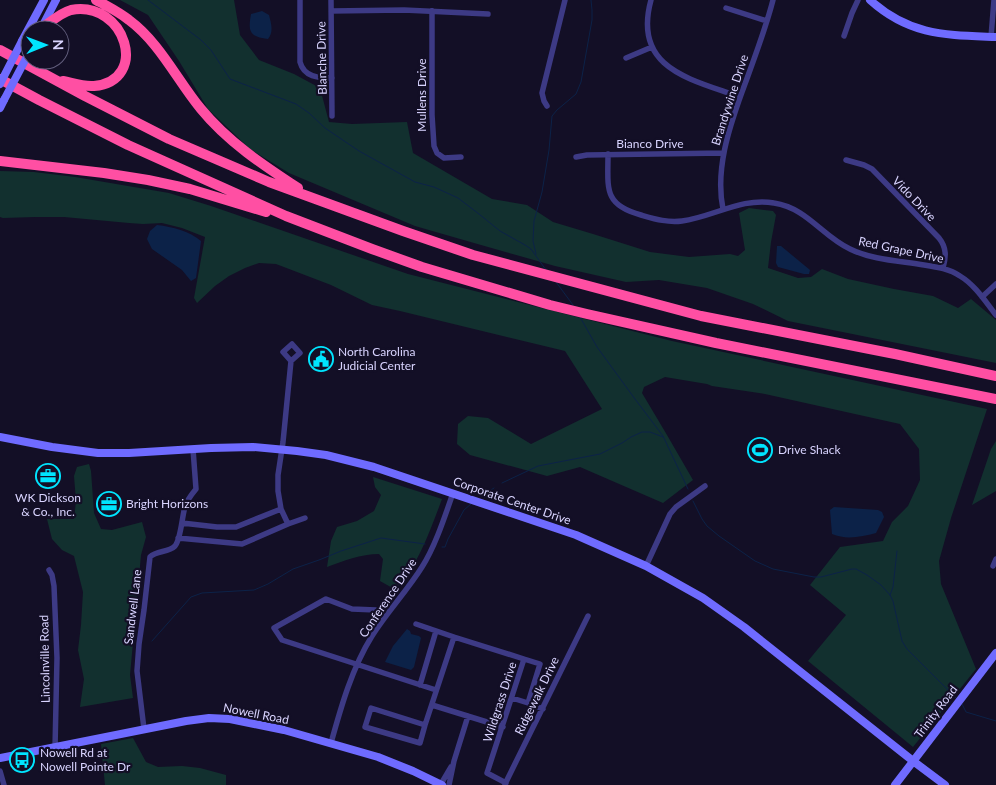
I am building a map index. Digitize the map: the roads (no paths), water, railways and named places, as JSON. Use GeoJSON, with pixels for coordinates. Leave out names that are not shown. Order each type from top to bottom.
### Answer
{"type":"FeatureCollection","features":[{"type":"Feature","properties":{"kind":"highway"},"geometry":{"type":"LineString","coordinates":[[96,0],[129,20],[143,33],[159,50],[202,109],[231,140],[263,165],[314,198]]}},
{"type":"Feature","properties":{"kind":"highway"},"geometry":{"type":"LineString","coordinates":[[50,77],[86,86],[103,84],[114,77],[123,67],[126,54],[126,45],[121,32],[111,19],[99,12],[79,9],[66,12],[54,20]]}},
{"type":"Feature","properties":{"kind":"highway"},"geometry":{"type":"LineString","coordinates":[[0,50],[169,139],[270,182],[473,255],[701,316],[996,376]]}},
{"type":"Feature","properties":{"kind":"highway"},"geometry":{"type":"LineString","coordinates":[[0,79],[128,145],[286,216],[422,267],[550,305],[716,343],[996,399]]}},
{"type":"Feature","properties":{"kind":"highway"},"geometry":{"type":"LineString","coordinates":[[0,161],[148,180],[190,189],[258,211],[286,216]]}},
{"type":"Feature","properties":{"kind":"street"},"geometry":{"type":"LineString","coordinates":[[0,84],[44,0]]}},
{"type":"Feature","properties":{"kind":"street"},"geometry":{"type":"LineString","coordinates":[[46,20],[56,0]]}},
{"type":"Feature","properties":{"kind":"street"},"geometry":{"type":"LineString","coordinates":[[300,0],[301,66],[306,73],[312,76],[332,78]]}},
{"type":"Feature","properties":{"kind":"street","name":"Blanche Drive"},"geometry":{"type":"LineString","coordinates":[[331,0],[332,116]]}},
{"type":"Feature","properties":{"kind":"street"},"geometry":{"type":"LineString","coordinates":[[547,106],[542,93],[565,0]]}},
{"type":"Feature","properties":{"kind":"street"},"geometry":{"type":"LineString","coordinates":[[651,0],[647,20],[648,33],[652,47],[661,60],[682,75],[740,97]]}},
{"type":"Feature","properties":{"kind":"street","name":"Brandywine Drive"},"geometry":{"type":"LineString","coordinates":[[723,209],[721,187],[724,153],[731,125],[773,0]]}},
{"type":"Feature","properties":{"kind":"street"},"geometry":{"type":"LineString","coordinates":[[844,36],[858,0]]}},
{"type":"Feature","properties":{"kind":"street"},"geometry":{"type":"LineString","coordinates":[[870,0],[898,21],[919,29],[948,34],[993,37],[994,0]]}},
{"type":"Feature","properties":{"kind":"street"},"geometry":{"type":"LineString","coordinates":[[726,8],[767,21]]}},
{"type":"Feature","properties":{"kind":"street"},"geometry":{"type":"LineString","coordinates":[[331,11],[432,11],[488,14]]}},
{"type":"Feature","properties":{"kind":"street","name":"Mullens Drive"},"geometry":{"type":"LineString","coordinates":[[432,11],[432,115],[434,146],[437,153],[444,158],[461,157]]}},
{"type":"Feature","properties":{"kind":"street"},"geometry":{"type":"LineString","coordinates":[[626,58],[652,47]]}},
{"type":"Feature","properties":{"kind":"street"},"geometry":{"type":"LineString","coordinates":[[0,108],[20,70]]}},
{"type":"Feature","properties":{"kind":"street","name":"Bianco Drive"},"geometry":{"type":"LineString","coordinates":[[576,157],[608,154],[724,153]]}},
{"type":"Feature","properties":{"kind":"street","name":"Red Grape Drive"},"geometry":{"type":"LineString","coordinates":[[608,154],[608,185],[610,195],[615,203],[624,210],[672,222],[688,220],[742,204],[756,202],[779,204],[799,212],[839,243],[854,251],[865,255],[943,268],[961,276],[982,297],[996,315]]}},
{"type":"Feature","properties":{"kind":"street","name":"Vido Drive"},"geometry":{"type":"LineString","coordinates":[[846,160],[872,169],[939,238],[946,251],[943,268]]}},
{"type":"Feature","properties":{"kind":"street"},"geometry":{"type":"LineString","coordinates":[[982,297],[996,284]]}},
{"type":"Feature","properties":{"kind":"street"},"geometry":{"type":"LineString","coordinates":[[288,524],[281,508],[278,475],[291,361]]}},
{"type":"Feature","properties":{"kind":"street","name":"Corporate Center Drive"},"geometry":{"type":"LineString","coordinates":[[0,437],[66,449],[130,454],[232,447],[282,449],[326,455],[357,462],[576,535],[646,566],[694,592],[744,627],[913,762],[945,785]]}},
{"type":"Feature","properties":{"kind":"street"},"geometry":{"type":"LineString","coordinates":[[192,449],[196,490],[189,497],[185,507],[178,538],[242,544],[305,518]]}},
{"type":"Feature","properties":{"kind":"street"},"geometry":{"type":"LineString","coordinates":[[646,566],[670,514],[676,507],[705,486]]}},
{"type":"Feature","properties":{"kind":"street","name":"Conference Drive"},"geometry":{"type":"LineString","coordinates":[[331,743],[357,665],[372,637],[422,566],[430,551],[453,493]]}},
{"type":"Feature","properties":{"kind":"street"},"geometry":{"type":"LineString","coordinates":[[182,523],[236,527],[281,508]]}},
{"type":"Feature","properties":{"kind":"street","name":"Sandwell Lane"},"geometry":{"type":"LineString","coordinates":[[144,730],[138,671],[139,644],[150,557],[154,553],[171,549],[177,544],[178,538]]}},
{"type":"Feature","properties":{"kind":"street","name":"Lincolnville Road"},"geometry":{"type":"LineString","coordinates":[[49,570],[54,586],[57,658],[55,748]]}},
{"type":"Feature","properties":{"kind":"street"},"geometry":{"type":"LineString","coordinates":[[386,616],[376,610],[352,609],[326,599],[274,628],[282,640],[436,690]]}},
{"type":"Feature","properties":{"kind":"street","name":"Ridgewalk Drive"},"geometry":{"type":"LineString","coordinates":[[505,784],[588,616]]}},
{"type":"Feature","properties":{"kind":"street","name":"Wildgrass Drive"},"geometry":{"type":"LineString","coordinates":[[416,624],[524,659],[487,774],[505,784]]}},
{"type":"Feature","properties":{"kind":"street"},"geometry":{"type":"LineString","coordinates":[[420,684],[436,631]]}},
{"type":"Feature","properties":{"kind":"street"},"geometry":{"type":"LineString","coordinates":[[426,725],[371,708],[365,727],[420,744],[426,725],[436,690],[454,636]]}},
{"type":"Feature","properties":{"kind":"street","name":"Trinity Road"},"geometry":{"type":"LineString","coordinates":[[895,785],[995,657]]}},
{"type":"Feature","properties":{"kind":"street"},"geometry":{"type":"LineString","coordinates":[[524,659],[540,664],[528,703]]}},
{"type":"Feature","properties":{"kind":"street"},"geometry":{"type":"LineString","coordinates":[[512,698],[543,709]]}},
{"type":"Feature","properties":{"kind":"street"},"geometry":{"type":"LineString","coordinates":[[432,704],[503,727]]}},
{"type":"Feature","properties":{"kind":"street"},"geometry":{"type":"LineString","coordinates":[[449,785],[454,761],[468,716]]}},
{"type":"Feature","properties":{"kind":"street","name":"Nowell Road"},"geometry":{"type":"LineString","coordinates":[[0,758],[199,719],[223,718],[254,723],[381,758],[442,785]]}},
{"type":"Feature","properties":{"kind":"street"},"geometry":{"type":"LineString","coordinates":[[442,785],[454,761]]}},
{"type":"Feature","properties":{"kind":"street"},"geometry":{"type":"LineString","coordinates":[[0,771],[4,785]]}},
{"type":"Feature","properties":{"kind":"water"},"geometry":{"type":"Polygon","coordinates":[[[262,11],[269,15],[271,21],[268,39],[253,35],[250,29],[251,14],[262,11]]]}},
{"type":"Feature","properties":{"kind":"water"},"geometry":{"type":"Polygon","coordinates":[[[157,225],[180,230],[201,241],[196,278],[191,281],[182,270],[152,249],[147,239],[150,231],[157,225]]]}},
{"type":"Feature","properties":{"kind":"water"},"geometry":{"type":"Polygon","coordinates":[[[777,246],[781,246],[810,270],[809,274],[778,267],[776,263],[777,246]]]}},
{"type":"Feature","properties":{"kind":"water"},"geometry":{"type":"Polygon","coordinates":[[[834,507],[878,510],[882,512],[884,517],[876,533],[859,537],[843,537],[832,534],[830,510],[834,507]]]}},
{"type":"Feature","properties":{"kind":"water"},"geometry":{"type":"Polygon","coordinates":[[[407,629],[411,634],[421,638],[414,667],[411,670],[385,662],[393,646],[407,629]]]}},
{"type":"Feature","properties":{"kind":"waterway"},"geometry":{"type":"LineString","coordinates":[[148,0],[201,40],[211,50],[230,79],[296,104],[325,128],[359,151],[415,182],[434,187],[458,198],[500,231],[531,249],[546,270]]}},
{"type":"Feature","properties":{"kind":"waterway"},"geometry":{"type":"LineString","coordinates":[[536,254],[533,241],[534,221],[542,192],[552,116],[576,94],[581,82],[592,20],[591,0]]}},
{"type":"Feature","properties":{"kind":"waterway"},"geometry":{"type":"LineString","coordinates":[[556,282],[573,305]]}},
{"type":"Feature","properties":{"kind":"waterway"},"geometry":{"type":"LineString","coordinates":[[580,317],[597,347],[663,436],[688,489]]}},
{"type":"Feature","properties":{"kind":"waterway"},"geometry":{"type":"LineString","coordinates":[[502,483],[538,466],[600,454],[642,432],[650,432],[663,437]]}},
{"type":"Feature","properties":{"kind":"waterway"},"geometry":{"type":"LineString","coordinates":[[482,496],[494,488]]}},
{"type":"Feature","properties":{"kind":"waterway"},"geometry":{"type":"LineString","coordinates":[[693,501],[707,526],[755,561],[773,569],[814,577],[856,569],[881,585],[893,601],[902,641],[907,649],[956,698]]}},
{"type":"Feature","properties":{"kind":"waterway"},"geometry":{"type":"LineString","coordinates":[[442,547],[445,547],[464,510],[471,504]]}},
{"type":"Feature","properties":{"kind":"waterway"},"geometry":{"type":"LineString","coordinates":[[152,641],[191,597],[202,593],[254,590],[293,569],[381,538],[425,544]]}},
{"type":"Feature","properties":{"kind":"waterway"},"geometry":{"type":"LineString","coordinates":[[890,595],[893,587],[897,551]]}},
{"type":"Feature","properties":{"kind":"waterway"},"geometry":{"type":"LineString","coordinates":[[962,704],[966,712],[996,721]]}},
{"type":"Feature","properties":{"kind":"place","name":"North Carolina Judicial Center"},"geometry":{"type":"Point","coordinates":[321,359]}},
{"type":"Feature","properties":{"kind":"place","name":"Drive Shack"},"geometry":{"type":"Point","coordinates":[760,450]}},
{"type":"Feature","properties":{"kind":"place","name":"WK Dickson & Co., Inc."},"geometry":{"type":"Point","coordinates":[48,476]}},
{"type":"Feature","properties":{"kind":"place","name":"Bright Horizons"},"geometry":{"type":"Point","coordinates":[109,504]}},
{"type":"Feature","properties":{"kind":"place","name":"Nowell Rd at Nowell Pointe Dr"},"geometry":{"type":"Point","coordinates":[22,760]}}]}
